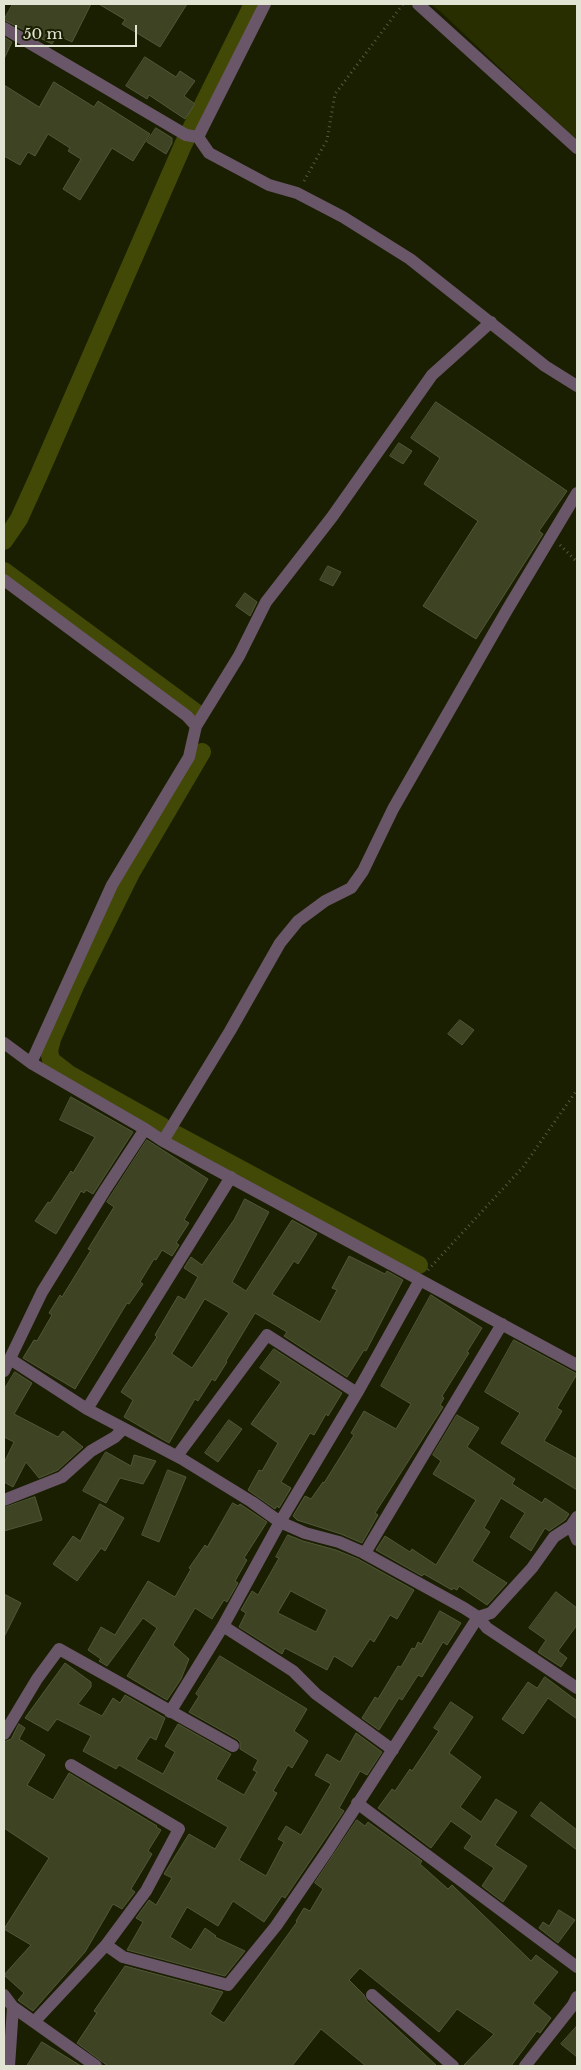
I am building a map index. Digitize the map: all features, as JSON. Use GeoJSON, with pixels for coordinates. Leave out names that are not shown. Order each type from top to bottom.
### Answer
{"type":"FeatureCollection","features":[{"type":"Feature","properties":{"kind":"street"},"geometry":{"type":"LineString","coordinates":[[193,136],[265,4]]}},
{"type":"Feature","properties":{"kind":"street"},"geometry":{"type":"LineString","coordinates":[[418,4],[577,148]]}},
{"type":"Feature","properties":{"kind":"street"},"geometry":{"type":"LineString","coordinates":[[4,28],[193,136],[208,153],[269,185],[297,193],[343,217],[410,259],[545,366],[577,386]]}},
{"type":"Feature","properties":{"kind":"street"},"geometry":{"type":"LineString","coordinates":[[31,1063],[112,885],[189,757],[196,726],[239,656],[266,602],[332,517],[432,375],[491,322]]}},
{"type":"Feature","properties":{"kind":"street"},"geometry":{"type":"LineString","coordinates":[[163,1141],[230,1031],[280,943],[298,921],[351,888],[362,872],[393,809],[577,492]]}},
{"type":"Feature","properties":{"kind":"street"},"geometry":{"type":"LineString","coordinates":[[4,580],[187,716],[196,726]]}},
{"type":"Feature","properties":{"kind":"street"},"geometry":{"type":"LineString","coordinates":[[4,1043],[31,1063],[163,1141],[577,1364]]}},
{"type":"Feature","properties":{"kind":"street"},"geometry":{"type":"LineString","coordinates":[[4,1371],[42,1292],[145,1129]]}},
{"type":"Feature","properties":{"kind":"street"},"geometry":{"type":"LineString","coordinates":[[87,1409],[231,1177]]}},
{"type":"Feature","properties":{"kind":"street"},"geometry":{"type":"LineString","coordinates":[[170,1712],[223,1626],[280,1522],[357,1393],[420,1280]]}},
{"type":"Feature","properties":{"kind":"street"},"geometry":{"type":"LineString","coordinates":[[365,1553],[502,1324]]}},
{"type":"Feature","properties":{"kind":"street"},"geometry":{"type":"LineString","coordinates":[[177,1456],[267,1335],[357,1393]]}},
{"type":"Feature","properties":{"kind":"street"},"geometry":{"type":"LineString","coordinates":[[10,1359],[87,1409],[177,1456],[252,1502],[280,1522],[305,1533],[339,1542],[365,1553],[478,1617],[487,1628],[577,1688]]}},
{"type":"Feature","properties":{"kind":"street"},"geometry":{"type":"LineString","coordinates":[[4,1500],[62,1477],[91,1451],[115,1437],[123,1429]]}},
{"type":"Feature","properties":{"kind":"street"},"geometry":{"type":"LineString","coordinates":[[574,1521],[577,1540]]}},
{"type":"Feature","properties":{"kind":"street"},"geometry":{"type":"LineString","coordinates":[[106,1945],[123,1957],[228,1985],[276,1926],[393,1750],[478,1617],[491,1612],[532,1568],[554,1538],[574,1521]]}},
{"type":"Feature","properties":{"kind":"street"},"geometry":{"type":"LineString","coordinates":[[223,1626],[293,1671],[316,1694],[393,1750]]}},
{"type":"Feature","properties":{"kind":"street"},"geometry":{"type":"LineString","coordinates":[[4,1734],[37,1679],[58,1649],[233,1746]]}},
{"type":"Feature","properties":{"kind":"street"},"geometry":{"type":"LineString","coordinates":[[34,2022],[106,1945],[146,1891],[179,1830],[71,1765]]}},
{"type":"Feature","properties":{"kind":"street"},"geometry":{"type":"LineString","coordinates":[[357,1803],[577,1967]]}},
{"type":"Feature","properties":{"kind":"street"},"geometry":{"type":"LineString","coordinates":[[4,1995],[13,2007],[96,2066]]}},
{"type":"Feature","properties":{"kind":"street"},"geometry":{"type":"LineString","coordinates":[[372,1995],[453,2066]]}},
{"type":"Feature","properties":{"kind":"street"},"geometry":{"type":"LineString","coordinates":[[525,2066],[573,2005],[577,1997]]}},
{"type":"Feature","properties":{"kind":"street"},"geometry":{"type":"LineString","coordinates":[[9,2066],[13,2007]]}},
{"type":"Feature","properties":{"kind":"path"},"geometry":{"type":"LineString","coordinates":[[297,193],[328,140],[335,94],[403,4]]}},
{"type":"Feature","properties":{"kind":"path"},"geometry":{"type":"LineString","coordinates":[[551,536],[577,562]]}},
{"type":"Feature","properties":{"kind":"path"},"geometry":{"type":"LineString","coordinates":[[420,1280],[523,1167],[577,1090]]}},
{"type":"Feature","properties":{"kind":"green space"},"geometry":{"type":"Polygon","coordinates":[[[431,4],[577,4],[577,141],[442,13],[431,4]]]}},
{"type":"Feature","properties":{"kind":"building"},"geometry":{"type":"Polygon","coordinates":[[[13,4],[91,4],[72,42],[57,35],[52,44],[4,20],[13,4]]]}},
{"type":"Feature","properties":{"kind":"building"},"geometry":{"type":"Polygon","coordinates":[[[99,4],[187,4],[160,47],[122,24],[125,20],[99,4]]]}},
{"type":"Feature","properties":{"kind":"building"},"geometry":{"type":"Polygon","coordinates":[[[4,37],[12,42],[4,59],[4,37]]]}},
{"type":"Feature","properties":{"kind":"building"},"geometry":{"type":"Polygon","coordinates":[[[145,57],[176,77],[180,71],[195,81],[184,96],[195,104],[185,119],[149,95],[147,99],[126,86],[145,57]]]}},
{"type":"Feature","properties":{"kind":"building"},"geometry":{"type":"Polygon","coordinates":[[[54,82],[94,107],[98,101],[150,134],[133,161],[112,148],[80,200],[63,189],[81,159],[68,151],[70,148],[48,134],[35,156],[28,152],[20,165],[4,156],[4,85],[39,107],[54,82]]]}},
{"type":"Feature","properties":{"kind":"building"},"geometry":{"type":"Polygon","coordinates":[[[156,128],[172,138],[172,143],[166,154],[147,142],[156,128]]]}},
{"type":"Feature","properties":{"kind":"building"},"geometry":{"type":"Polygon","coordinates":[[[436,402],[567,491],[539,531],[543,534],[476,639],[423,606],[478,521],[424,484],[440,458],[411,438],[436,402]]]}},
{"type":"Feature","properties":{"kind":"building"},"geometry":{"type":"Polygon","coordinates":[[[399,443],[412,451],[403,464],[390,456],[399,443]]]}},
{"type":"Feature","properties":{"kind":"building"},"geometry":{"type":"Polygon","coordinates":[[[328,566],[341,572],[333,586],[320,580],[328,566]]]}},
{"type":"Feature","properties":{"kind":"building"},"geometry":{"type":"Polygon","coordinates":[[[245,593],[257,602],[250,616],[236,606],[245,593]]]}},
{"type":"Feature","properties":{"kind":"building"},"geometry":{"type":"Polygon","coordinates":[[[460,1020],[474,1030],[462,1045],[448,1034],[460,1020]]]}},
{"type":"Feature","properties":{"kind":"building"},"geometry":{"type":"Polygon","coordinates":[[[71,1097],[133,1132],[93,1194],[86,1190],[84,1193],[81,1191],[56,1234],[35,1221],[48,1202],[50,1203],[71,1171],[73,1173],[95,1137],[60,1120],[71,1097]]]}},
{"type":"Feature","properties":{"kind":"building"},"geometry":{"type":"Polygon","coordinates":[[[147,1140],[208,1179],[184,1220],[189,1223],[176,1243],[179,1245],[172,1256],[162,1250],[156,1260],[154,1259],[140,1282],[143,1284],[129,1304],[127,1303],[75,1389],[23,1358],[34,1340],[37,1341],[52,1315],[49,1313],[60,1295],[62,1297],[91,1250],[88,1249],[114,1207],[107,1202],[147,1140]]]}},
{"type":"Feature","properties":{"kind":"building"},"geometry":{"type":"Polygon","coordinates":[[[245,1199],[269,1212],[232,1282],[246,1291],[292,1220],[317,1234],[298,1264],[294,1261],[272,1294],[320,1322],[337,1290],[332,1288],[349,1256],[385,1274],[387,1271],[403,1280],[366,1351],[364,1350],[347,1377],[284,1336],[287,1332],[255,1313],[215,1381],[212,1379],[198,1401],[195,1399],[169,1443],[124,1417],[133,1400],[121,1392],[157,1337],[155,1335],[178,1296],[185,1300],[198,1277],[184,1268],[191,1257],[202,1265],[234,1220],[245,1199]],[[205,1299],[172,1354],[192,1368],[229,1313],[205,1299]]]}},
{"type":"Feature","properties":{"kind":"building"},"geometry":{"type":"Polygon","coordinates":[[[431,1295],[482,1328],[442,1396],[444,1398],[440,1405],[443,1407],[375,1513],[378,1515],[362,1543],[297,1520],[293,1516],[305,1496],[311,1499],[324,1483],[354,1435],[351,1433],[364,1411],[396,1429],[411,1404],[381,1386],[431,1295]]]}},
{"type":"Feature","properties":{"kind":"building"},"geometry":{"type":"Polygon","coordinates":[[[514,1340],[577,1374],[557,1408],[562,1411],[544,1441],[577,1459],[577,1490],[501,1443],[520,1413],[485,1392],[514,1340]]]}},
{"type":"Feature","properties":{"kind":"building"},"geometry":{"type":"Polygon","coordinates":[[[274,1349],[342,1393],[328,1416],[326,1414],[314,1435],[310,1433],[281,1482],[291,1488],[279,1508],[277,1506],[275,1509],[248,1490],[259,1470],[262,1471],[278,1443],[251,1424],[281,1382],[260,1368],[274,1349]]]}},
{"type":"Feature","properties":{"kind":"building"},"geometry":{"type":"Polygon","coordinates":[[[15,1372],[32,1383],[14,1414],[58,1437],[63,1431],[83,1447],[58,1470],[39,1478],[26,1462],[13,1487],[4,1482],[4,1463],[14,1442],[4,1437],[4,1390],[15,1372]]]}},
{"type":"Feature","properties":{"kind":"building"},"geometry":{"type":"Polygon","coordinates":[[[457,1415],[479,1428],[467,1447],[515,1479],[512,1484],[542,1503],[545,1498],[569,1514],[565,1520],[549,1531],[545,1528],[531,1551],[510,1537],[525,1513],[501,1498],[484,1528],[490,1532],[472,1561],[507,1583],[487,1605],[459,1586],[457,1590],[453,1588],[452,1590],[424,1574],[422,1576],[376,1550],[385,1536],[410,1552],[412,1549],[436,1565],[476,1500],[433,1474],[441,1461],[433,1455],[457,1415]]]}},
{"type":"Feature","properties":{"kind":"building"},"geometry":{"type":"Polygon","coordinates":[[[229,1420],[242,1429],[218,1462],[205,1453],[229,1420]]]}},
{"type":"Feature","properties":{"kind":"building"},"geometry":{"type":"Polygon","coordinates":[[[106,1452],[131,1466],[134,1455],[156,1461],[143,1484],[120,1478],[106,1503],[83,1491],[106,1452]]]}},
{"type":"Feature","properties":{"kind":"building"},"geometry":{"type":"Polygon","coordinates":[[[168,1470],[186,1477],[159,1542],[142,1535],[168,1470]]]}},
{"type":"Feature","properties":{"kind":"building"},"geometry":{"type":"Polygon","coordinates":[[[35,1497],[42,1520],[4,1531],[4,1508],[35,1497]]]}},
{"type":"Feature","properties":{"kind":"building"},"geometry":{"type":"Polygon","coordinates":[[[233,1503],[238,1506],[240,1504],[267,1522],[244,1558],[247,1560],[235,1581],[238,1583],[227,1602],[224,1600],[212,1619],[195,1608],[173,1645],[189,1659],[181,1679],[167,1700],[127,1676],[157,1628],[143,1618],[107,1666],[88,1650],[101,1627],[115,1635],[148,1581],[175,1597],[191,1569],[189,1568],[205,1545],[207,1547],[233,1503]]]}},
{"type":"Feature","properties":{"kind":"building"},"geometry":{"type":"Polygon","coordinates":[[[100,1504],[124,1518],[105,1551],[101,1548],[77,1581],[53,1564],[73,1536],[80,1541],[100,1504]]]}},
{"type":"Feature","properties":{"kind":"building"},"geometry":{"type":"Polygon","coordinates":[[[288,1535],[358,1559],[414,1590],[397,1619],[390,1615],[374,1642],[370,1639],[352,1667],[334,1656],[327,1670],[285,1648],[282,1654],[239,1627],[246,1613],[241,1610],[252,1591],[258,1595],[279,1558],[276,1557],[288,1535]],[[291,1591],[278,1613],[316,1632],[327,1610],[291,1591]]]}},
{"type":"Feature","properties":{"kind":"building"},"geometry":{"type":"Polygon","coordinates":[[[556,1592],[577,1608],[577,1625],[558,1651],[567,1658],[561,1667],[538,1652],[546,1640],[529,1628],[556,1592]]]}},
{"type":"Feature","properties":{"kind":"building"},"geometry":{"type":"Polygon","coordinates":[[[4,1594],[21,1603],[4,1637],[4,1594]]]}},
{"type":"Feature","properties":{"kind":"building"},"geometry":{"type":"Polygon","coordinates":[[[440,1611],[461,1623],[447,1645],[443,1642],[422,1677],[418,1675],[402,1700],[399,1698],[379,1730],[362,1718],[375,1697],[378,1699],[398,1666],[401,1667],[412,1648],[415,1649],[418,1642],[421,1644],[440,1611]]]}},
{"type":"Feature","properties":{"kind":"building"},"geometry":{"type":"Polygon","coordinates":[[[220,1656],[307,1709],[294,1731],[308,1741],[292,1768],[288,1765],[273,1791],[277,1793],[239,1860],[266,1876],[284,1842],[278,1839],[286,1826],[301,1835],[331,1784],[315,1775],[327,1754],[340,1762],[356,1733],[382,1752],[367,1775],[360,1771],[339,1808],[344,1811],[285,1898],[282,1896],[264,1922],[233,1901],[218,1926],[187,1907],[170,1937],[191,1950],[205,1928],[215,1937],[245,1951],[225,1976],[127,1950],[143,1922],[136,1918],[149,1900],[156,1905],[172,1878],[164,1874],[189,1834],[215,1849],[228,1827],[119,1765],[116,1769],[83,1751],[91,1736],[57,1719],[48,1731],[25,1718],[65,1663],[91,1682],[91,1687],[78,1704],[102,1716],[113,1698],[120,1703],[125,1695],[165,1718],[156,1740],[150,1737],[136,1759],[163,1774],[175,1752],[165,1746],[178,1724],[231,1754],[216,1779],[244,1795],[257,1772],[253,1770],[258,1760],[240,1749],[240,1742],[237,1739],[189,1712],[199,1696],[196,1694],[220,1656]]]}},
{"type":"Feature","properties":{"kind":"building"},"geometry":{"type":"Polygon","coordinates":[[[545,1677],[577,1701],[577,1719],[548,1698],[523,1734],[502,1719],[528,1682],[537,1688],[545,1677]]]}},
{"type":"Feature","properties":{"kind":"building"},"geometry":{"type":"Polygon","coordinates":[[[451,1702],[473,1717],[449,1753],[481,1777],[460,1807],[481,1822],[496,1799],[517,1812],[495,1845],[527,1866],[503,1902],[482,1886],[494,1868],[464,1848],[472,1836],[451,1821],[431,1848],[378,1808],[392,1789],[395,1791],[410,1769],[412,1771],[439,1731],[434,1728],[451,1702]]]}},
{"type":"Feature","properties":{"kind":"building"},"geometry":{"type":"Polygon","coordinates":[[[19,1724],[25,1728],[19,1739],[45,1755],[27,1785],[53,1800],[69,1773],[161,1830],[148,1851],[152,1854],[131,1889],[135,1892],[122,1909],[113,1904],[85,1952],[33,2011],[18,2000],[24,1993],[4,1975],[31,1945],[4,1929],[49,1858],[4,1828],[4,1742],[11,1739],[19,1724]]]}},
{"type":"Feature","properties":{"kind":"building"},"geometry":{"type":"Polygon","coordinates":[[[541,1802],[577,1830],[577,1850],[531,1816],[541,1802]]]}},
{"type":"Feature","properties":{"kind":"building"},"geometry":{"type":"Polygon","coordinates":[[[357,1820],[365,1826],[368,1822],[422,1861],[420,1864],[448,1889],[452,1885],[531,1961],[536,1955],[558,1972],[533,2003],[551,2018],[540,2033],[537,2031],[511,2066],[463,2066],[494,2034],[457,2009],[439,2032],[360,1968],[349,1980],[364,1995],[367,2001],[437,2066],[366,2066],[321,2029],[292,2066],[108,2066],[77,2043],[97,2013],[94,2011],[125,1966],[223,1992],[210,2014],[224,2023],[297,1922],[304,1908],[310,1911],[323,1889],[315,1883],[357,1820]]]}},
{"type":"Feature","properties":{"kind":"building"},"geometry":{"type":"Polygon","coordinates":[[[559,1910],[575,1920],[558,1943],[539,1928],[543,1922],[549,1926],[559,1910]]]}},
{"type":"Feature","properties":{"kind":"building"},"geometry":{"type":"Polygon","coordinates":[[[577,2026],[577,2057],[561,2044],[577,2026]]]}},
{"type":"Feature","properties":{"kind":"building"},"geometry":{"type":"Polygon","coordinates":[[[42,2042],[81,2066],[27,2066],[42,2042]]]}},
{"type":"Feature","properties":{"kind":"waterway"},"geometry":{"type":"LineString","coordinates":[[4,541],[19,519],[183,145],[253,4]]}},
{"type":"Feature","properties":{"kind":"waterway"},"geometry":{"type":"LineString","coordinates":[[4,571],[198,714]]}},
{"type":"Feature","properties":{"kind":"waterway"},"geometry":{"type":"LineString","coordinates":[[162,1126],[69,1074],[51,1060],[49,1051],[52,1039],[76,984],[131,873],[202,752]]}},
{"type":"Feature","properties":{"kind":"waterway"},"geometry":{"type":"LineString","coordinates":[[177,1135],[419,1265]]}}]}
